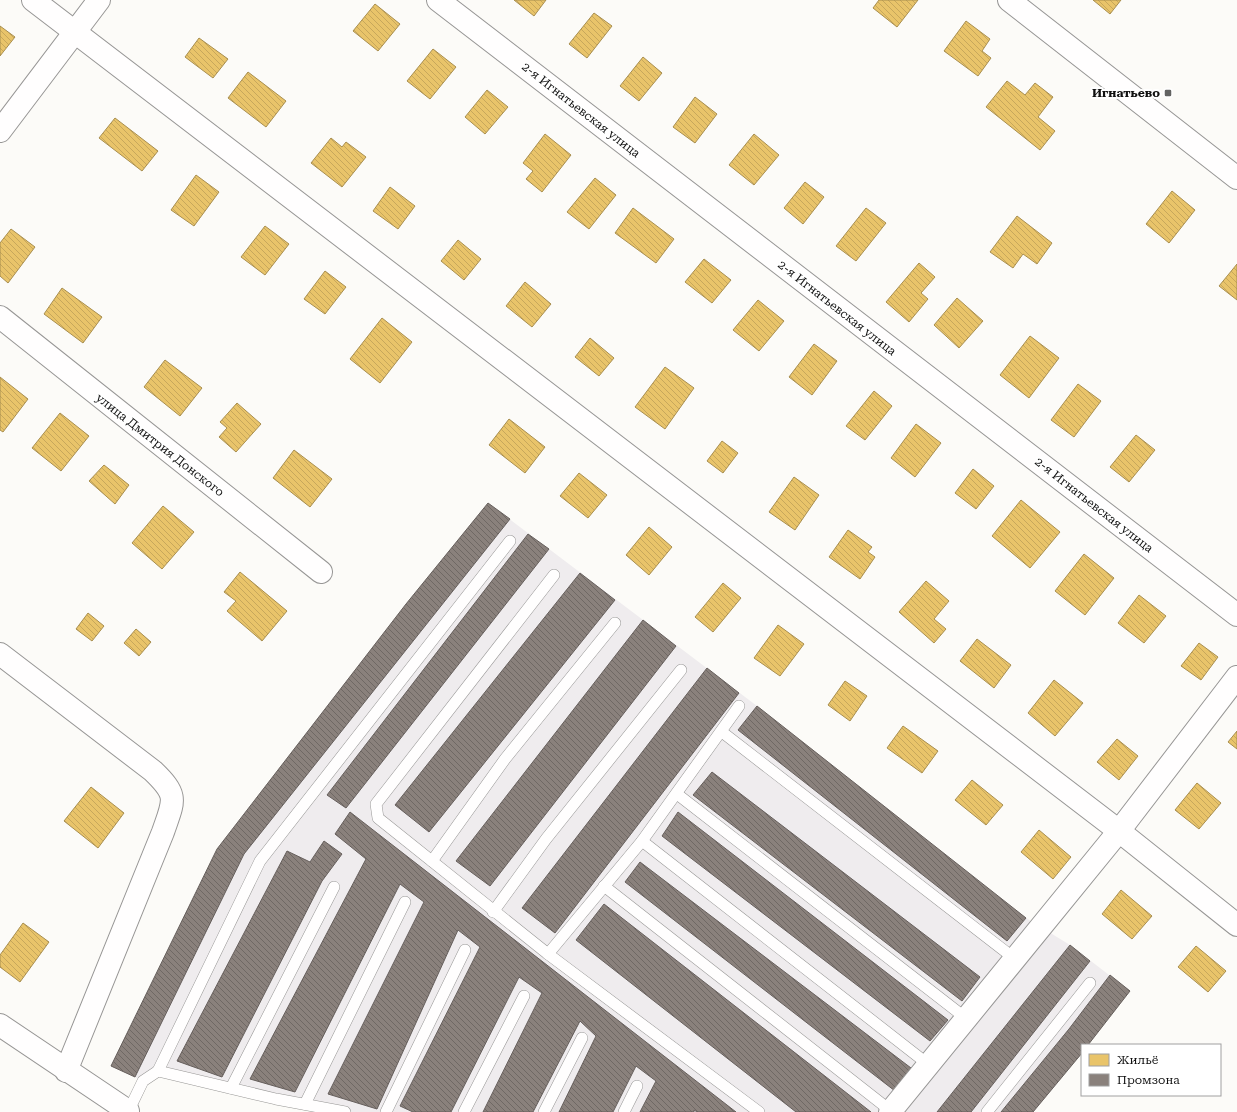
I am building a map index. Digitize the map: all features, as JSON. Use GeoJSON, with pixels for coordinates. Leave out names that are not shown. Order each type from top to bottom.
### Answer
{"type":"FeatureCollection","features":[{"type":"Feature","properties":{"kind":"street"},"geometry":{"type":"LineString","coordinates":[[33,0],[1119,831],[1237,925]]}},
{"type":"Feature","properties":{"kind":"street"},"geometry":{"type":"LineString","coordinates":[[0,131],[99,0]]}},
{"type":"Feature","properties":{"kind":"street","name":"2-я Игнатьевская улица"},"geometry":{"type":"LineString","coordinates":[[438,0],[1237,615]]}},
{"type":"Feature","properties":{"kind":"street"},"geometry":{"type":"LineString","coordinates":[[1010,0],[1237,178]]}},
{"type":"Feature","properties":{"kind":"street","name":"улица Дмитрия Донского"},"geometry":{"type":"LineString","coordinates":[[0,317],[321,572]]}},
{"type":"Feature","properties":{"kind":"street"},"geometry":{"type":"LineString","coordinates":[[0,654],[153,771],[165,782],[172,799],[171,808],[163,832],[66,1071]]}},
{"type":"Feature","properties":{"kind":"street"},"geometry":{"type":"LineString","coordinates":[[891,1111],[1119,831],[1237,677]]}},
{"type":"Feature","properties":{"kind":"street"},"geometry":{"type":"LineString","coordinates":[[0,1026],[128,1112]]}},
{"type":"Feature","properties":{"kind":"lane"},"geometry":{"type":"LineString","coordinates":[[128,1112],[143,1081],[158,1071],[260,861],[510,541]]}},
{"type":"Feature","properties":{"kind":"lane"},"geometry":{"type":"LineString","coordinates":[[554,575],[376,804],[378,818],[493,912],[760,1112]]}},
{"type":"Feature","properties":{"kind":"lane"},"geometry":{"type":"LineString","coordinates":[[432,861],[505,759],[615,622]]}},
{"type":"Feature","properties":{"kind":"lane"},"geometry":{"type":"LineString","coordinates":[[493,912],[546,838],[681,670]]}},
{"type":"Feature","properties":{"kind":"lane"},"geometry":{"type":"LineString","coordinates":[[548,954],[642,840],[722,732],[739,706]]}},
{"type":"Feature","properties":{"kind":"lane"},"geometry":{"type":"LineString","coordinates":[[722,732],[1015,959]]}},
{"type":"Feature","properties":{"kind":"lane"},"geometry":{"type":"LineString","coordinates":[[677,794],[966,1019]]}},
{"type":"Feature","properties":{"kind":"lane"},"geometry":{"type":"LineString","coordinates":[[642,840],[929,1065]]}},
{"type":"Feature","properties":{"kind":"lane"},"geometry":{"type":"LineString","coordinates":[[604,886],[891,1111]]}},
{"type":"Feature","properties":{"kind":"lane"},"geometry":{"type":"LineString","coordinates":[[231,1088],[334,887]]}},
{"type":"Feature","properties":{"kind":"lane"},"geometry":{"type":"LineString","coordinates":[[305,1104],[405,902]]}},
{"type":"Feature","properties":{"kind":"lane"},"geometry":{"type":"LineString","coordinates":[[386,1112],[465,950]]}},
{"type":"Feature","properties":{"kind":"lane"},"geometry":{"type":"LineString","coordinates":[[986,1112],[1090,983]]}},
{"type":"Feature","properties":{"kind":"lane"},"geometry":{"type":"LineString","coordinates":[[464,1112],[524,996]]}},
{"type":"Feature","properties":{"kind":"lane"},"geometry":{"type":"LineString","coordinates":[[544,1112],[582,1038]]}},
{"type":"Feature","properties":{"kind":"lane"},"geometry":{"type":"LineString","coordinates":[[158,1071],[276,1099],[344,1112]]}},
{"type":"Feature","properties":{"kind":"lane"},"geometry":{"type":"LineString","coordinates":[[624,1112],[637,1086]]}},
{"type":"Feature","properties":{"kind":"shaded area"},"geometry":{"type":"Polygon","coordinates":[[[488,503],[757,706],[1026,918],[1070,945],[1130,991],[1089,1044],[1081,1044],[1081,1054],[1033,1112],[345,1112],[158,1071],[143,1081],[111,1066],[217,849],[406,604],[488,503]]]}},
{"type":"Feature","properties":{"kind":"building: Жильё"},"geometry":{"type":"Polygon","coordinates":[[[514,0],[546,0],[534,16],[514,0]]]}},
{"type":"Feature","properties":{"kind":"building: Жильё"},"geometry":{"type":"Polygon","coordinates":[[[879,0],[918,0],[897,27],[873,8],[879,0]]]}},
{"type":"Feature","properties":{"kind":"building: Жильё"},"geometry":{"type":"Polygon","coordinates":[[[1093,0],[1121,0],[1110,14],[1093,0]]]}},
{"type":"Feature","properties":{"kind":"building: Жильё"},"geometry":{"type":"Polygon","coordinates":[[[375,4],[400,24],[378,51],[353,31],[375,4]]]}},
{"type":"Feature","properties":{"kind":"building: Жильё"},"geometry":{"type":"Polygon","coordinates":[[[594,13],[612,26],[587,58],[569,44],[594,13]]]}},
{"type":"Feature","properties":{"kind":"building: Жильё"},"geometry":{"type":"Polygon","coordinates":[[[966,21],[990,39],[982,51],[991,58],[978,76],[944,51],[966,21]]]}},
{"type":"Feature","properties":{"kind":"building: Жильё"},"geometry":{"type":"Polygon","coordinates":[[[0,26],[15,37],[0,56],[0,26]]]}},
{"type":"Feature","properties":{"kind":"building: Жильё"},"geometry":{"type":"Polygon","coordinates":[[[199,38],[228,59],[213,78],[185,57],[199,38]]]}},
{"type":"Feature","properties":{"kind":"building: Жильё"},"geometry":{"type":"Polygon","coordinates":[[[433,49],[456,67],[430,99],[407,81],[433,49]]]}},
{"type":"Feature","properties":{"kind":"building: Жильё"},"geometry":{"type":"Polygon","coordinates":[[[643,57],[662,73],[639,101],[620,86],[643,57]]]}},
{"type":"Feature","properties":{"kind":"building: Жильё"},"geometry":{"type":"Polygon","coordinates":[[[248,72],[286,101],[266,127],[228,98],[248,72]]]}},
{"type":"Feature","properties":{"kind":"building: Жильё"},"geometry":{"type":"Polygon","coordinates":[[[1007,81],[1025,95],[1035,83],[1053,97],[1038,117],[1055,131],[1040,150],[986,107],[1007,81]]]}},
{"type":"Feature","properties":{"kind":"building: Жильё"},"geometry":{"type":"Polygon","coordinates":[[[487,90],[508,107],[485,134],[465,117],[487,90]]]}},
{"type":"Feature","properties":{"kind":"building: Жильё"},"geometry":{"type":"Polygon","coordinates":[[[695,97],[717,114],[695,143],[673,127],[695,97]]]}},
{"type":"Feature","properties":{"kind":"building: Жильё"},"geometry":{"type":"Polygon","coordinates":[[[115,118],[158,151],[142,171],[99,138],[115,118]]]}},
{"type":"Feature","properties":{"kind":"building: Жильё"},"geometry":{"type":"Polygon","coordinates":[[[545,134],[571,155],[542,192],[526,179],[533,171],[523,163],[545,134]]]}},
{"type":"Feature","properties":{"kind":"building: Жильё"},"geometry":{"type":"Polygon","coordinates":[[[754,134],[779,155],[754,185],[729,165],[754,134]]]}},
{"type":"Feature","properties":{"kind":"building: Жильё"},"geometry":{"type":"Polygon","coordinates":[[[331,138],[342,147],[346,142],[366,157],[342,187],[311,163],[331,138]]]}},
{"type":"Feature","properties":{"kind":"building: Жильё"},"geometry":{"type":"Polygon","coordinates":[[[196,175],[219,192],[194,226],[171,210],[196,175]]]}},
{"type":"Feature","properties":{"kind":"building: Жильё"},"geometry":{"type":"Polygon","coordinates":[[[595,178],[616,195],[589,229],[567,212],[595,178]]]}},
{"type":"Feature","properties":{"kind":"building: Жильё"},"geometry":{"type":"Polygon","coordinates":[[[805,182],[824,197],[803,224],[784,208],[805,182]]]}},
{"type":"Feature","properties":{"kind":"building: Жильё"},"geometry":{"type":"Polygon","coordinates":[[[390,187],[415,206],[398,229],[373,211],[390,187]]]}},
{"type":"Feature","properties":{"kind":"building: Жильё"},"geometry":{"type":"Polygon","coordinates":[[[1172,191],[1195,210],[1169,243],[1146,224],[1172,191]]]}},
{"type":"Feature","properties":{"kind":"building: Жильё"},"geometry":{"type":"Polygon","coordinates":[[[633,208],[674,239],[656,263],[615,233],[633,208]]]}},
{"type":"Feature","properties":{"kind":"building: Жильё"},"geometry":{"type":"Polygon","coordinates":[[[866,208],[886,223],[856,261],[836,246],[866,208]]]}},
{"type":"Feature","properties":{"kind":"building: Жильё"},"geometry":{"type":"Polygon","coordinates":[[[1017,216],[1052,243],[1037,264],[1023,254],[1013,268],[990,252],[1017,216]]]}},
{"type":"Feature","properties":{"kind":"building: Жильё"},"geometry":{"type":"Polygon","coordinates":[[[265,226],[289,244],[265,275],[241,257],[265,226]]]}},
{"type":"Feature","properties":{"kind":"building: Жильё"},"geometry":{"type":"Polygon","coordinates":[[[11,229],[35,247],[8,283],[0,276],[0,243],[11,229]]]}},
{"type":"Feature","properties":{"kind":"building: Жильё"},"geometry":{"type":"Polygon","coordinates":[[[458,240],[481,259],[464,280],[441,261],[458,240]]]}},
{"type":"Feature","properties":{"kind":"building: Жильё"},"geometry":{"type":"Polygon","coordinates":[[[704,259],[731,280],[712,303],[685,282],[704,259]]]}},
{"type":"Feature","properties":{"kind":"building: Жильё"},"geometry":{"type":"Polygon","coordinates":[[[919,263],[935,277],[921,293],[928,299],[909,322],[886,302],[919,263]]]}},
{"type":"Feature","properties":{"kind":"building: Жильё"},"geometry":{"type":"Polygon","coordinates":[[[1237,264],[1237,300],[1219,286],[1237,264]]]}},
{"type":"Feature","properties":{"kind":"building: Жильё"},"geometry":{"type":"Polygon","coordinates":[[[325,271],[346,287],[325,314],[304,299],[325,271]]]}},
{"type":"Feature","properties":{"kind":"building: Жильё"},"geometry":{"type":"Polygon","coordinates":[[[525,282],[551,304],[532,327],[506,306],[525,282]]]}},
{"type":"Feature","properties":{"kind":"building: Жильё"},"geometry":{"type":"Polygon","coordinates":[[[62,288],[102,317],[83,343],[44,314],[62,288]]]}},
{"type":"Feature","properties":{"kind":"building: Жильё"},"geometry":{"type":"Polygon","coordinates":[[[957,298],[983,321],[959,348],[934,325],[957,298]]]}},
{"type":"Feature","properties":{"kind":"building: Жильё"},"geometry":{"type":"Polygon","coordinates":[[[758,300],[784,321],[759,351],[733,330],[758,300]]]}},
{"type":"Feature","properties":{"kind":"building: Жильё"},"geometry":{"type":"Polygon","coordinates":[[[382,318],[412,342],[380,383],[350,359],[382,318]]]}},
{"type":"Feature","properties":{"kind":"building: Жильё"},"geometry":{"type":"Polygon","coordinates":[[[1030,336],[1059,358],[1029,398],[1000,375],[1030,336]]]}},
{"type":"Feature","properties":{"kind":"building: Жильё"},"geometry":{"type":"Polygon","coordinates":[[[590,338],[614,358],[599,376],[575,357],[590,338]]]}},
{"type":"Feature","properties":{"kind":"building: Жильё"},"geometry":{"type":"Polygon","coordinates":[[[814,344],[837,361],[812,395],[789,377],[814,344]]]}},
{"type":"Feature","properties":{"kind":"building: Жильё"},"geometry":{"type":"Polygon","coordinates":[[[165,360],[202,388],[180,416],[144,387],[165,360]]]}},
{"type":"Feature","properties":{"kind":"building: Жильё"},"geometry":{"type":"Polygon","coordinates":[[[665,367],[694,388],[665,429],[635,407],[665,367]]]}},
{"type":"Feature","properties":{"kind":"building: Жильё"},"geometry":{"type":"Polygon","coordinates":[[[0,377],[28,399],[3,432],[0,430],[0,377]]]}},
{"type":"Feature","properties":{"kind":"building: Жильё"},"geometry":{"type":"Polygon","coordinates":[[[1078,384],[1101,401],[1074,437],[1051,420],[1078,384]]]}},
{"type":"Feature","properties":{"kind":"building: Жильё"},"geometry":{"type":"Polygon","coordinates":[[[874,391],[892,406],[865,440],[846,426],[874,391]]]}},
{"type":"Feature","properties":{"kind":"building: Жильё"},"geometry":{"type":"Polygon","coordinates":[[[237,403],[261,424],[236,452],[219,437],[227,428],[220,422],[237,403]]]}},
{"type":"Feature","properties":{"kind":"building: Жильё"},"geometry":{"type":"Polygon","coordinates":[[[60,413],[89,436],[61,471],[32,448],[60,413]]]}},
{"type":"Feature","properties":{"kind":"building: Жильё"},"geometry":{"type":"Polygon","coordinates":[[[509,419],[545,447],[525,473],[489,445],[509,419]]]}},
{"type":"Feature","properties":{"kind":"building: Жильё"},"geometry":{"type":"Polygon","coordinates":[[[916,424],[941,443],[915,477],[891,458],[916,424]]]}},
{"type":"Feature","properties":{"kind":"building: Жильё"},"geometry":{"type":"Polygon","coordinates":[[[1136,435],[1155,450],[1129,482],[1110,467],[1136,435]]]}},
{"type":"Feature","properties":{"kind":"building: Жильё"},"geometry":{"type":"Polygon","coordinates":[[[722,441],[738,453],[723,473],[707,461],[722,441]]]}},
{"type":"Feature","properties":{"kind":"building: Жильё"},"geometry":{"type":"Polygon","coordinates":[[[294,450],[332,479],[310,507],[273,478],[294,450]]]}},
{"type":"Feature","properties":{"kind":"building: Жильё"},"geometry":{"type":"Polygon","coordinates":[[[104,465],[129,485],[115,504],[89,481],[104,465]]]}},
{"type":"Feature","properties":{"kind":"building: Жильё"},"geometry":{"type":"Polygon","coordinates":[[[973,469],[994,486],[976,509],[955,493],[973,469]]]}},
{"type":"Feature","properties":{"kind":"building: Жильё"},"geometry":{"type":"Polygon","coordinates":[[[579,473],[607,495],[588,518],[560,496],[579,473]]]}},
{"type":"Feature","properties":{"kind":"building: Жильё"},"geometry":{"type":"Polygon","coordinates":[[[794,477],[819,495],[795,530],[769,512],[794,477]]]}},
{"type":"Feature","properties":{"kind":"building: Жильё"},"geometry":{"type":"Polygon","coordinates":[[[1021,500],[1060,532],[1030,568],[992,536],[1021,500]]]}},
{"type":"Feature","properties":{"kind":"building: Жильё"},"geometry":{"type":"Polygon","coordinates":[[[163,506],[194,532],[162,569],[132,543],[163,506]]]}},
{"type":"Feature","properties":{"kind":"building: Жильё"},"geometry":{"type":"Polygon","coordinates":[[[649,527],[672,547],[649,575],[626,555],[649,527]]]}},
{"type":"Feature","properties":{"kind":"building: Жильё"},"geometry":{"type":"Polygon","coordinates":[[[848,530],[872,547],[868,552],[875,557],[860,579],[829,557],[848,530]]]}},
{"type":"Feature","properties":{"kind":"building: Жильё"},"geometry":{"type":"Polygon","coordinates":[[[1084,554],[1114,578],[1085,615],[1055,591],[1084,554]]]}},
{"type":"Feature","properties":{"kind":"building: Жильё"},"geometry":{"type":"Polygon","coordinates":[[[240,572],[287,611],[262,641],[227,611],[236,601],[224,592],[240,572]]]}},
{"type":"Feature","properties":{"kind":"building: Жильё"},"geometry":{"type":"Polygon","coordinates":[[[926,581],[949,601],[934,619],[946,629],[934,643],[899,612],[926,581]]]}},
{"type":"Feature","properties":{"kind":"building: Жильё"},"geometry":{"type":"Polygon","coordinates":[[[723,583],[741,598],[713,632],[695,617],[723,583]]]}},
{"type":"Feature","properties":{"kind":"building: Жильё"},"geometry":{"type":"Polygon","coordinates":[[[1139,595],[1166,616],[1144,643],[1118,623],[1139,595]]]}},
{"type":"Feature","properties":{"kind":"building: Жильё"},"geometry":{"type":"Polygon","coordinates":[[[88,613],[104,626],[92,641],[76,629],[88,613]]]}},
{"type":"Feature","properties":{"kind":"building: Жильё"},"geometry":{"type":"Polygon","coordinates":[[[778,625],[804,644],[780,676],[754,658],[778,625]]]}},
{"type":"Feature","properties":{"kind":"building: Жильё"},"geometry":{"type":"Polygon","coordinates":[[[136,629],[151,642],[139,656],[124,643],[136,629]]]}},
{"type":"Feature","properties":{"kind":"building: Жильё"},"geometry":{"type":"Polygon","coordinates":[[[977,639],[1011,665],[994,688],[960,661],[977,639]]]}},
{"type":"Feature","properties":{"kind":"building: Жильё"},"geometry":{"type":"Polygon","coordinates":[[[1199,643],[1218,657],[1201,680],[1181,666],[1199,643]]]}},
{"type":"Feature","properties":{"kind":"building: Жильё"},"geometry":{"type":"Polygon","coordinates":[[[1054,680],[1083,703],[1055,736],[1028,713],[1054,680]]]}},
{"type":"Feature","properties":{"kind":"building: Жильё"},"geometry":{"type":"Polygon","coordinates":[[[845,681],[867,696],[850,721],[828,705],[845,681]]]}},
{"type":"Feature","properties":{"kind":"building: Жильё"},"geometry":{"type":"Polygon","coordinates":[[[903,726],[938,751],[922,773],[887,748],[903,726]]]}},
{"type":"Feature","properties":{"kind":"building: Жильё"},"geometry":{"type":"Polygon","coordinates":[[[1237,731],[1237,749],[1228,742],[1237,731]]]}},
{"type":"Feature","properties":{"kind":"building: Жильё"},"geometry":{"type":"Polygon","coordinates":[[[1117,739],[1138,756],[1119,780],[1097,762],[1117,739]]]}},
{"type":"Feature","properties":{"kind":"building: Жильё"},"geometry":{"type":"Polygon","coordinates":[[[972,780],[1003,805],[986,825],[955,800],[972,780]]]}},
{"type":"Feature","properties":{"kind":"building: Жильё"},"geometry":{"type":"Polygon","coordinates":[[[1197,783],[1221,803],[1199,829],[1175,810],[1197,783]]]}},
{"type":"Feature","properties":{"kind":"building: Жильё"},"geometry":{"type":"Polygon","coordinates":[[[91,787],[124,813],[98,848],[64,821],[91,787]]]}},
{"type":"Feature","properties":{"kind":"building: Жильё"},"geometry":{"type":"Polygon","coordinates":[[[1039,830],[1071,857],[1053,879],[1021,852],[1039,830]]]}},
{"type":"Feature","properties":{"kind":"building: Жильё"},"geometry":{"type":"Polygon","coordinates":[[[1121,890],[1152,916],[1132,939],[1102,914],[1121,890]]]}},
{"type":"Feature","properties":{"kind":"building: Жильё"},"geometry":{"type":"Polygon","coordinates":[[[23,923],[49,942],[20,982],[0,967],[0,955],[23,923]]]}},
{"type":"Feature","properties":{"kind":"building: Жильё"},"geometry":{"type":"Polygon","coordinates":[[[1196,946],[1226,971],[1208,992],[1178,967],[1196,946]]]}},
{"type":"Feature","properties":{"kind":"building: Промзона"},"geometry":{"type":"Polygon","coordinates":[[[488,503],[510,519],[244,854],[135,1077],[111,1066],[217,849],[406,604],[488,503]]]}},
{"type":"Feature","properties":{"kind":"building: Промзона"},"geometry":{"type":"Polygon","coordinates":[[[528,534],[549,549],[346,808],[327,795],[528,534]]]}},
{"type":"Feature","properties":{"kind":"building: Промзона"},"geometry":{"type":"Polygon","coordinates":[[[580,573],[615,600],[429,832],[395,805],[580,573]]]}},
{"type":"Feature","properties":{"kind":"building: Промзона"},"geometry":{"type":"Polygon","coordinates":[[[643,620],[676,646],[490,886],[456,861],[643,620]]]}},
{"type":"Feature","properties":{"kind":"building: Промзона"},"geometry":{"type":"Polygon","coordinates":[[[707,668],[739,693],[555,933],[522,908],[707,668]]]}},
{"type":"Feature","properties":{"kind":"building: Промзона"},"geometry":{"type":"Polygon","coordinates":[[[757,706],[1026,918],[1007,941],[738,730],[757,706]]]}},
{"type":"Feature","properties":{"kind":"building: Промзона"},"geometry":{"type":"Polygon","coordinates":[[[712,772],[980,977],[962,1001],[693,795],[712,772]]]}},
{"type":"Feature","properties":{"kind":"building: Промзона"},"geometry":{"type":"Polygon","coordinates":[[[350,812],[736,1112],[697,1112],[694,1110],[694,1112],[640,1112],[656,1081],[636,1066],[613,1112],[559,1112],[596,1036],[580,1021],[533,1112],[483,1112],[542,993],[519,977],[451,1112],[413,1112],[400,1106],[480,947],[458,930],[377,1109],[328,1094],[424,902],[400,884],[295,1092],[250,1079],[366,859],[335,834],[350,812]]]}},
{"type":"Feature","properties":{"kind":"building: Промзона"},"geometry":{"type":"Polygon","coordinates":[[[678,812],[948,1020],[930,1041],[662,836],[678,812]]]}},
{"type":"Feature","properties":{"kind":"building: Промзона"},"geometry":{"type":"Polygon","coordinates":[[[324,841],[342,854],[322,881],[222,1077],[177,1061],[287,851],[310,862],[324,841]]]}},
{"type":"Feature","properties":{"kind":"building: Промзона"},"geometry":{"type":"Polygon","coordinates":[[[640,862],[911,1068],[895,1091],[625,882],[640,862]]]}},
{"type":"Feature","properties":{"kind":"building: Промзона"},"geometry":{"type":"Polygon","coordinates":[[[604,904],[871,1112],[796,1112],[576,940],[604,904]]]}},
{"type":"Feature","properties":{"kind":"building: Промзона"},"geometry":{"type":"Polygon","coordinates":[[[1070,945],[1090,961],[971,1112],[937,1112],[1070,945]]]}},
{"type":"Feature","properties":{"kind":"building: Промзона"},"geometry":{"type":"Polygon","coordinates":[[[1110,975],[1130,991],[1089,1044],[1081,1044],[1081,1054],[1033,1112],[1001,1112],[1069,1029],[1110,975]]]}},
{"type":"Feature","properties":{"kind":"place","name":"Игнатьево"},"geometry":{"type":"Point","coordinates":[1168,93]}}]}
